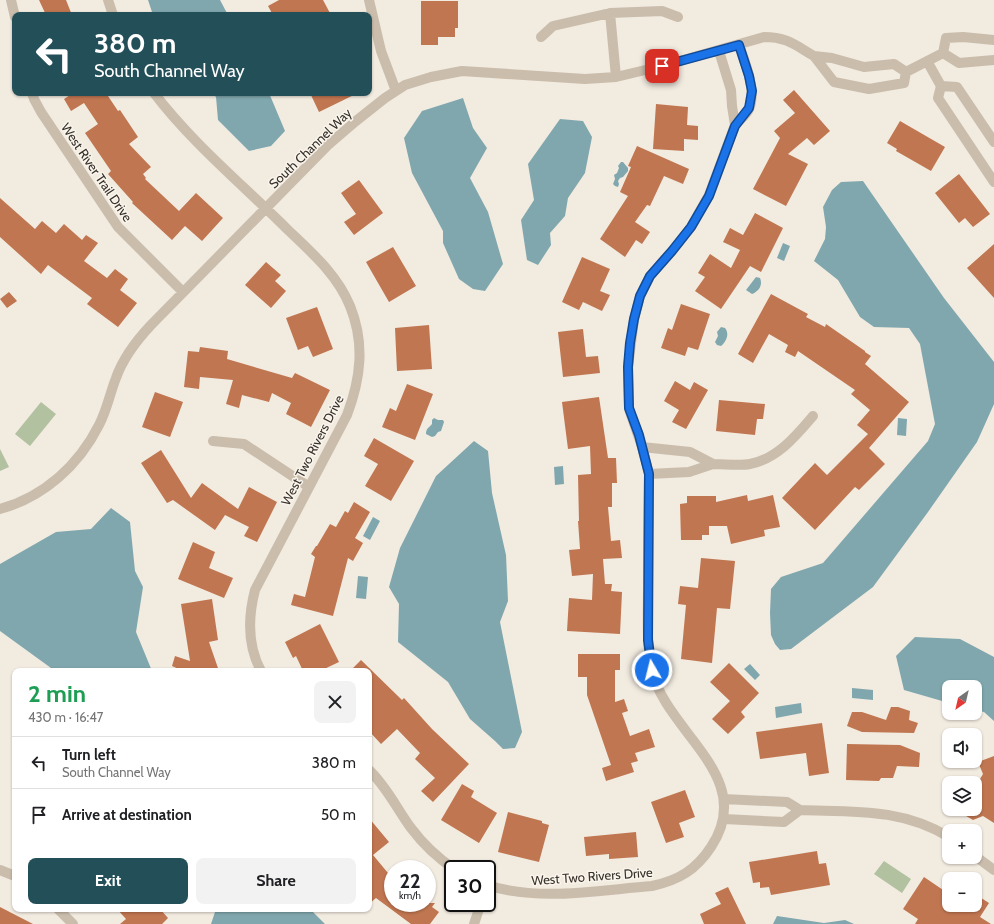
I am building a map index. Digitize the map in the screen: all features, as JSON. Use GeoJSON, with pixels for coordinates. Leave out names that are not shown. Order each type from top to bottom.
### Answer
{"type":"FeatureCollection","features":[{"type":"Feature","properties":{"kind":"street"},"geometry":{"type":"LineString","coordinates":[[11,0],[14,12]]}},
{"type":"Feature","properties":{"kind":"street"},"geometry":{"type":"LineString","coordinates":[[108,0],[112,12]]}},
{"type":"Feature","properties":{"kind":"street"},"geometry":{"type":"LineString","coordinates":[[369,0],[372,12]]}},
{"type":"Feature","properties":{"kind":"street"},"geometry":{"type":"LineString","coordinates":[[541,37],[553,26],[610,13],[662,11],[678,17]]}},
{"type":"Feature","properties":{"kind":"street"},"geometry":{"type":"LineString","coordinates":[[372,13],[381,51],[396,91]]}},
{"type":"Feature","properties":{"kind":"street"},"geometry":{"type":"LineString","coordinates":[[610,13],[616,77]]}},
{"type":"Feature","properties":{"kind":"street","name":"South Channel Way"},"geometry":{"type":"LineString","coordinates":[[0,509],[22,501],[40,492],[64,473],[88,445],[100,423],[116,377],[137,340],[328,145],[356,121],[405,85],[431,77],[462,71],[585,79],[616,77],[719,51],[764,37],[778,37],[787,40],[814,56],[834,82],[869,88],[904,83],[906,72]]}},
{"type":"Feature","properties":{"kind":"street"},"geometry":{"type":"LineString","coordinates":[[994,40],[963,37],[946,38],[944,52],[959,63],[994,60]]}},
{"type":"Feature","properties":{"kind":"street"},"geometry":{"type":"LineString","coordinates":[[735,126],[749,108],[752,91],[739,45]]}},
{"type":"Feature","properties":{"kind":"street"},"geometry":{"type":"LineString","coordinates":[[719,51],[731,90],[735,126]]}},
{"type":"Feature","properties":{"kind":"street","name":"South Channel Way"},"geometry":{"type":"LineString","coordinates":[[906,72],[944,52]]}},
{"type":"Feature","properties":{"kind":"street","name":"South Channel Way"},"geometry":{"type":"LineString","coordinates":[[814,56],[832,58],[864,67],[894,64],[906,72]]}},
{"type":"Feature","properties":{"kind":"street"},"geometry":{"type":"LineString","coordinates":[[927,61],[941,86],[938,98],[994,182]]}},
{"type":"Feature","properties":{"kind":"street"},"geometry":{"type":"LineString","coordinates":[[941,86],[957,87],[994,142]]}},
{"type":"Feature","properties":{"kind":"street","name":"West River Trail Drive"},"geometry":{"type":"LineString","coordinates":[[33,96],[41,112],[118,227],[183,292]]}},
{"type":"Feature","properties":{"kind":"street","name":"West Two Rivers Drive"},"geometry":{"type":"LineString","coordinates":[[156,96],[178,122],[219,165],[266,208],[322,263],[335,279],[350,306],[359,337],[360,365],[354,397],[347,415],[255,590],[251,606],[251,643],[259,668]]}},
{"type":"Feature","properties":{"kind":"street","name":"West Two Rivers Drive"},"geometry":{"type":"LineString","coordinates":[[496,888],[520,893],[538,894],[652,886],[668,882],[687,872],[705,856],[714,843],[724,819],[724,799],[717,775],[709,761],[669,708],[656,686],[652,670],[648,640],[649,474],[629,408],[628,367],[634,319],[640,296],[650,276],[691,227],[709,196],[735,126]]}},
{"type":"Feature","properties":{"kind":"street"},"geometry":{"type":"LineString","coordinates":[[649,474],[689,472],[713,464],[750,464],[771,457],[796,437],[813,416]]}},
{"type":"Feature","properties":{"kind":"street"},"geometry":{"type":"LineString","coordinates":[[213,441],[244,444],[309,487]]}},
{"type":"Feature","properties":{"kind":"street"},"geometry":{"type":"LineString","coordinates":[[642,447],[690,452],[713,464]]}},
{"type":"Feature","properties":{"kind":"street"},"geometry":{"type":"LineString","coordinates":[[372,773],[385,787],[411,829],[425,845],[444,861]]}},
{"type":"Feature","properties":{"kind":"street"},"geometry":{"type":"LineString","coordinates":[[724,799],[787,802],[800,810],[894,815],[915,821],[942,833]]}},
{"type":"Feature","properties":{"kind":"street"},"geometry":{"type":"LineString","coordinates":[[724,819],[784,822],[800,810]]}},
{"type":"Feature","properties":{"kind":"street"},"geometry":{"type":"LineString","coordinates":[[982,861],[994,870]]}},
{"type":"Feature","properties":{"kind":"street"},"geometry":{"type":"LineString","coordinates":[[0,870],[12,875]]}},
{"type":"Feature","properties":{"kind":"street"},"geometry":{"type":"LineString","coordinates":[[61,912],[73,924]]}},
{"type":"Feature","properties":{"kind":"street"},"geometry":{"type":"LineString","coordinates":[[474,924],[478,912]]}},
{"type":"Feature","properties":{"kind":"green space"},"geometry":{"type":"Polygon","coordinates":[[[41,402],[56,414],[30,446],[15,434],[41,402]]]}},
{"type":"Feature","properties":{"kind":"green space"},"geometry":{"type":"Polygon","coordinates":[[[0,449],[9,467],[0,471],[0,449]]]}},
{"type":"Feature","properties":{"kind":"green space"},"geometry":{"type":"Polygon","coordinates":[[[884,861],[911,879],[902,893],[874,874],[884,861]]]}},
{"type":"Feature","properties":{"kind":"water"},"geometry":{"type":"Polygon","coordinates":[[[148,0],[220,0],[226,12],[152,12],[148,0]]]}},
{"type":"Feature","properties":{"kind":"water"},"geometry":{"type":"Polygon","coordinates":[[[215,96],[270,96],[285,131],[271,146],[249,151],[218,120],[215,96]]]}},
{"type":"Feature","properties":{"kind":"water"},"geometry":{"type":"Polygon","coordinates":[[[463,98],[473,128],[487,148],[470,178],[488,212],[503,264],[485,291],[473,289],[459,279],[443,243],[443,231],[412,173],[404,138],[422,111],[463,98]]]}},
{"type":"Feature","properties":{"kind":"water"},"geometry":{"type":"Polygon","coordinates":[[[560,119],[583,121],[592,137],[585,173],[568,198],[565,216],[550,233],[551,245],[538,265],[527,260],[521,220],[534,200],[528,164],[560,119]]]}},
{"type":"Feature","properties":{"kind":"water"},"geometry":{"type":"Polygon","coordinates":[[[621,162],[623,162],[628,168],[628,171],[618,181],[618,187],[613,184],[615,179],[614,175],[617,173],[619,168],[618,166],[621,162]]]}},
{"type":"Feature","properties":{"kind":"water"},"geometry":{"type":"Polygon","coordinates":[[[863,181],[944,298],[994,362],[994,404],[977,442],[873,587],[791,649],[780,650],[775,644],[771,635],[771,589],[781,577],[823,563],[928,441],[935,424],[920,344],[909,328],[874,327],[860,317],[838,280],[814,261],[825,239],[826,227],[823,207],[832,190],[841,182],[863,181]]]}},
{"type":"Feature","properties":{"kind":"water"},"geometry":{"type":"Polygon","coordinates":[[[783,243],[790,246],[784,261],[777,258],[783,243]]]}},
{"type":"Feature","properties":{"kind":"water"},"geometry":{"type":"Polygon","coordinates":[[[756,277],[760,278],[761,285],[757,291],[752,294],[746,290],[756,277]]]}},
{"type":"Feature","properties":{"kind":"water"},"geometry":{"type":"Polygon","coordinates":[[[721,327],[725,328],[727,335],[726,340],[721,346],[717,345],[715,342],[718,336],[717,332],[721,327]]]}},
{"type":"Feature","properties":{"kind":"water"},"geometry":{"type":"Polygon","coordinates":[[[434,418],[443,420],[444,422],[441,431],[432,437],[426,434],[426,432],[432,424],[432,420],[434,418]]]}},
{"type":"Feature","properties":{"kind":"water"},"geometry":{"type":"Polygon","coordinates":[[[898,418],[907,419],[906,436],[897,435],[898,418]]]}},
{"type":"Feature","properties":{"kind":"water"},"geometry":{"type":"Polygon","coordinates":[[[474,441],[488,451],[492,493],[506,555],[508,601],[500,622],[522,732],[515,748],[503,749],[470,719],[448,682],[398,642],[399,604],[389,587],[400,548],[436,476],[474,441]]]}},
{"type":"Feature","properties":{"kind":"water"},"geometry":{"type":"Polygon","coordinates":[[[563,466],[564,484],[555,485],[554,467],[563,466]]]}},
{"type":"Feature","properties":{"kind":"water"},"geometry":{"type":"Polygon","coordinates":[[[111,508],[130,522],[135,571],[143,587],[136,632],[151,668],[51,668],[0,631],[0,564],[56,532],[91,529],[111,508]]]}},
{"type":"Feature","properties":{"kind":"water"},"geometry":{"type":"Polygon","coordinates":[[[373,517],[380,521],[370,540],[363,536],[373,517]]]}},
{"type":"Feature","properties":{"kind":"water"},"geometry":{"type":"Polygon","coordinates":[[[358,576],[368,577],[366,599],[356,598],[358,576]]]}},
{"type":"Feature","properties":{"kind":"water"},"geometry":{"type":"Polygon","coordinates":[[[915,637],[960,639],[994,657],[994,721],[982,712],[982,680],[942,680],[942,701],[904,690],[896,656],[915,637]]]}},
{"type":"Feature","properties":{"kind":"water"},"geometry":{"type":"Polygon","coordinates":[[[750,664],[760,675],[755,680],[744,669],[750,664]]]}},
{"type":"Feature","properties":{"kind":"water"},"geometry":{"type":"Polygon","coordinates":[[[852,688],[873,690],[873,700],[852,698],[852,688]]]}},
{"type":"Feature","properties":{"kind":"water"},"geometry":{"type":"Polygon","coordinates":[[[801,703],[802,713],[776,718],[775,707],[801,703]]]}},
{"type":"Feature","properties":{"kind":"water"},"geometry":{"type":"Polygon","coordinates":[[[215,912],[313,912],[325,924],[211,924],[215,912]]]}},
{"type":"Feature","properties":{"kind":"water"},"geometry":{"type":"Polygon","coordinates":[[[777,916],[824,923],[845,920],[854,924],[773,924],[777,916]]]}},
{"type":"Feature","properties":{"kind":"building"},"geometry":{"type":"Polygon","coordinates":[[[39,0],[66,0],[71,12],[45,12],[39,0]]]}},
{"type":"Feature","properties":{"kind":"building"},"geometry":{"type":"Polygon","coordinates":[[[279,0],[323,0],[329,12],[271,12],[268,6],[279,0]]]}},
{"type":"Feature","properties":{"kind":"building"},"geometry":{"type":"Polygon","coordinates":[[[421,1],[458,1],[458,28],[455,28],[455,37],[438,37],[438,45],[421,45],[421,1]]]}},
{"type":"Feature","properties":{"kind":"building"},"geometry":{"type":"Polygon","coordinates":[[[794,90],[830,131],[814,145],[807,138],[788,154],[808,164],[786,206],[753,189],[780,138],[774,131],[795,113],[783,100],[794,90]]]}},
{"type":"Feature","properties":{"kind":"building"},"geometry":{"type":"Polygon","coordinates":[[[68,96],[108,96],[118,111],[120,110],[138,137],[129,144],[151,167],[143,174],[146,178],[145,179],[179,211],[196,193],[223,218],[202,241],[185,226],[172,240],[132,203],[133,202],[108,174],[111,171],[85,133],[98,124],[84,103],[71,111],[64,99],[68,96]]]}},
{"type":"Feature","properties":{"kind":"building"},"geometry":{"type":"Polygon","coordinates":[[[311,96],[352,96],[319,112],[311,96]]]}},
{"type":"Feature","properties":{"kind":"building"},"geometry":{"type":"Polygon","coordinates":[[[656,104],[688,107],[687,125],[698,126],[698,140],[684,139],[684,151],[653,149],[656,104]]]}},
{"type":"Feature","properties":{"kind":"building"},"geometry":{"type":"Polygon","coordinates":[[[900,121],[945,147],[931,171],[896,151],[897,149],[887,143],[900,121]]]}},
{"type":"Feature","properties":{"kind":"building"},"geometry":{"type":"Polygon","coordinates":[[[637,146],[689,169],[683,184],[664,176],[650,206],[647,205],[635,222],[650,232],[642,244],[636,240],[625,257],[600,239],[628,196],[620,192],[631,167],[628,166],[637,146]]]}},
{"type":"Feature","properties":{"kind":"building"},"geometry":{"type":"Polygon","coordinates":[[[959,174],[990,214],[973,227],[965,218],[959,223],[935,193],[959,174]]]}},
{"type":"Feature","properties":{"kind":"building"},"geometry":{"type":"Polygon","coordinates":[[[359,180],[383,213],[354,235],[344,222],[356,214],[341,193],[359,180]]]}},
{"type":"Feature","properties":{"kind":"building"},"geometry":{"type":"Polygon","coordinates":[[[0,198],[35,229],[42,221],[56,233],[64,224],[82,240],[86,235],[98,243],[84,261],[107,278],[115,269],[128,279],[120,290],[137,303],[118,327],[87,304],[92,298],[48,265],[41,274],[0,237],[0,198]]]}},
{"type":"Feature","properties":{"kind":"building"},"geometry":{"type":"Polygon","coordinates":[[[755,213],[783,228],[761,272],[750,266],[721,309],[695,291],[705,277],[698,273],[710,254],[731,268],[740,250],[723,242],[730,228],[743,235],[755,213]]]}},
{"type":"Feature","properties":{"kind":"building"},"geometry":{"type":"Polygon","coordinates":[[[994,244],[994,298],[967,268],[994,244]]]}},
{"type":"Feature","properties":{"kind":"building"},"geometry":{"type":"Polygon","coordinates":[[[393,247],[416,286],[389,302],[366,262],[393,247]]]}},
{"type":"Feature","properties":{"kind":"building"},"geometry":{"type":"Polygon","coordinates":[[[582,257],[610,269],[600,291],[610,295],[602,311],[583,302],[579,310],[562,302],[582,257]]]}},
{"type":"Feature","properties":{"kind":"building"},"geometry":{"type":"Polygon","coordinates":[[[266,262],[281,275],[275,281],[286,291],[271,308],[245,285],[266,262]]]}},
{"type":"Feature","properties":{"kind":"building"},"geometry":{"type":"Polygon","coordinates":[[[9,292],[17,301],[7,308],[0,299],[9,292]]]}},
{"type":"Feature","properties":{"kind":"building"},"geometry":{"type":"Polygon","coordinates":[[[771,294],[808,314],[806,317],[825,327],[826,324],[865,351],[871,356],[865,364],[909,402],[869,448],[885,464],[859,490],[855,487],[815,530],[782,498],[815,463],[827,475],[868,434],[857,425],[870,410],[851,394],[855,390],[798,351],[795,357],[785,352],[788,345],[769,334],[753,363],[738,354],[771,294]]]}},
{"type":"Feature","properties":{"kind":"building"},"geometry":{"type":"Polygon","coordinates":[[[681,304],[710,314],[698,350],[688,347],[685,356],[661,348],[668,328],[672,330],[681,304]]]}},
{"type":"Feature","properties":{"kind":"building"},"geometry":{"type":"Polygon","coordinates":[[[317,307],[333,349],[313,357],[308,346],[298,350],[286,318],[317,307]]]}},
{"type":"Feature","properties":{"kind":"building"},"geometry":{"type":"Polygon","coordinates":[[[429,325],[432,369],[397,371],[395,328],[429,325]]]}},
{"type":"Feature","properties":{"kind":"building"},"geometry":{"type":"Polygon","coordinates":[[[583,329],[586,357],[598,356],[600,373],[563,377],[558,332],[583,329]]]}},
{"type":"Feature","properties":{"kind":"building"},"geometry":{"type":"Polygon","coordinates":[[[200,347],[228,351],[227,359],[292,378],[295,373],[330,390],[311,427],[286,414],[291,403],[272,393],[269,402],[242,395],[239,408],[226,404],[233,380],[200,377],[199,389],[184,387],[188,351],[199,352],[200,347]]]}},
{"type":"Feature","properties":{"kind":"building"},"geometry":{"type":"Polygon","coordinates":[[[675,381],[690,390],[694,382],[708,390],[686,429],[672,422],[679,410],[664,401],[675,381]]]}},
{"type":"Feature","properties":{"kind":"building"},"geometry":{"type":"Polygon","coordinates":[[[407,384],[433,394],[415,440],[382,427],[390,408],[396,411],[407,384]]]}},
{"type":"Feature","properties":{"kind":"building"},"geometry":{"type":"Polygon","coordinates":[[[155,392],[183,402],[170,437],[142,427],[155,392]]]}},
{"type":"Feature","properties":{"kind":"building"},"geometry":{"type":"Polygon","coordinates":[[[599,397],[608,458],[616,458],[617,483],[612,483],[612,507],[608,507],[611,541],[620,540],[622,558],[603,559],[605,584],[612,584],[611,591],[622,592],[620,634],[567,631],[569,598],[592,600],[593,574],[572,576],[569,550],[580,549],[578,521],[578,475],[591,474],[590,446],[568,449],[562,402],[599,397]]]}},
{"type":"Feature","properties":{"kind":"building"},"geometry":{"type":"Polygon","coordinates":[[[719,400],[765,404],[763,419],[757,419],[755,435],[716,431],[719,400]]]}},
{"type":"Feature","properties":{"kind":"building"},"geometry":{"type":"Polygon","coordinates":[[[374,438],[414,461],[391,501],[365,486],[378,464],[364,456],[374,438]]]}},
{"type":"Feature","properties":{"kind":"building"},"geometry":{"type":"Polygon","coordinates":[[[161,450],[191,498],[202,483],[238,509],[249,487],[277,502],[257,542],[244,536],[249,527],[225,515],[215,530],[173,500],[167,503],[141,463],[161,450]]]}},
{"type":"Feature","properties":{"kind":"building"},"geometry":{"type":"Polygon","coordinates":[[[747,495],[748,501],[773,495],[780,527],[764,530],[765,536],[731,544],[727,526],[709,526],[709,535],[702,535],[702,540],[681,540],[680,504],[687,503],[687,496],[716,496],[716,502],[747,495]]]}},
{"type":"Feature","properties":{"kind":"building"},"geometry":{"type":"Polygon","coordinates":[[[354,502],[370,512],[355,538],[363,543],[353,561],[348,558],[333,616],[291,605],[294,594],[305,597],[315,557],[311,554],[330,524],[336,527],[345,511],[348,513],[354,502]]]}},
{"type":"Feature","properties":{"kind":"building"},"geometry":{"type":"Polygon","coordinates":[[[193,542],[215,552],[209,568],[233,578],[224,598],[178,579],[193,542]]]}},
{"type":"Feature","properties":{"kind":"building"},"geometry":{"type":"Polygon","coordinates":[[[701,558],[735,561],[730,609],[717,608],[712,663],[681,659],[686,605],[678,604],[680,586],[698,588],[701,558]]]}},
{"type":"Feature","properties":{"kind":"building"},"geometry":{"type":"Polygon","coordinates":[[[212,599],[218,640],[209,642],[218,668],[176,668],[172,666],[175,656],[190,661],[181,604],[212,599]]]}},
{"type":"Feature","properties":{"kind":"building"},"geometry":{"type":"Polygon","coordinates":[[[320,624],[339,662],[326,668],[302,668],[296,656],[293,658],[285,642],[320,624]]]}},
{"type":"Feature","properties":{"kind":"building"},"geometry":{"type":"Polygon","coordinates":[[[578,654],[620,654],[620,670],[615,670],[615,702],[624,699],[628,711],[622,713],[630,736],[649,729],[655,747],[635,753],[638,761],[631,763],[634,772],[606,781],[602,768],[611,765],[587,695],[587,677],[578,677],[578,654]]]}},
{"type":"Feature","properties":{"kind":"building"},"geometry":{"type":"Polygon","coordinates":[[[361,660],[369,668],[353,668],[361,660]]]}},
{"type":"Feature","properties":{"kind":"building"},"geometry":{"type":"Polygon","coordinates":[[[729,663],[759,693],[741,712],[745,717],[728,734],[712,719],[730,701],[710,682],[729,663]]]}},
{"type":"Feature","properties":{"kind":"building"},"geometry":{"type":"Polygon","coordinates":[[[372,671],[402,700],[404,698],[432,729],[469,764],[433,802],[421,791],[435,778],[415,759],[420,753],[397,729],[381,744],[372,734],[372,671]]]}},
{"type":"Feature","properties":{"kind":"building"},"geometry":{"type":"Polygon","coordinates":[[[891,707],[898,707],[910,711],[909,720],[918,723],[914,733],[862,732],[847,726],[852,712],[862,712],[886,720],[891,707]]]}},
{"type":"Feature","properties":{"kind":"building"},"geometry":{"type":"Polygon","coordinates":[[[822,723],[829,773],[809,776],[806,753],[760,759],[756,732],[822,723]]]}},
{"type":"Feature","properties":{"kind":"building"},"geometry":{"type":"Polygon","coordinates":[[[847,744],[900,745],[920,753],[919,767],[897,766],[893,778],[881,778],[879,781],[846,780],[847,744]]]}},
{"type":"Feature","properties":{"kind":"building"},"geometry":{"type":"Polygon","coordinates":[[[994,756],[994,823],[983,816],[973,820],[966,816],[982,816],[983,774],[980,768],[982,768],[982,760],[994,756]]]}},
{"type":"Feature","properties":{"kind":"building"},"geometry":{"type":"Polygon","coordinates":[[[462,784],[474,791],[471,797],[497,813],[479,843],[441,820],[462,784]]]}},
{"type":"Feature","properties":{"kind":"building"},"geometry":{"type":"Polygon","coordinates":[[[685,790],[695,817],[679,823],[684,837],[666,843],[651,802],[685,790]]]}},
{"type":"Feature","properties":{"kind":"building"},"geometry":{"type":"Polygon","coordinates":[[[508,812],[542,821],[542,823],[549,825],[539,862],[498,852],[508,812]]]}},
{"type":"Feature","properties":{"kind":"building"},"geometry":{"type":"Polygon","coordinates":[[[372,822],[389,842],[373,855],[384,868],[384,904],[376,898],[372,901],[372,822]]]}},
{"type":"Feature","properties":{"kind":"building"},"geometry":{"type":"Polygon","coordinates":[[[636,832],[638,857],[609,859],[609,854],[586,856],[584,837],[636,832]]]}},
{"type":"Feature","properties":{"kind":"building"},"geometry":{"type":"Polygon","coordinates":[[[817,851],[819,864],[826,863],[830,885],[771,895],[769,887],[760,888],[760,882],[753,883],[749,862],[817,851]]]}},
{"type":"Feature","properties":{"kind":"building"},"geometry":{"type":"Polygon","coordinates":[[[924,877],[942,889],[942,912],[982,912],[982,898],[989,903],[980,917],[991,924],[915,924],[918,919],[903,909],[924,877]]]}},
{"type":"Feature","properties":{"kind":"building"},"geometry":{"type":"Polygon","coordinates":[[[728,887],[746,924],[704,924],[700,914],[721,904],[715,893],[728,887]]]}},
{"type":"Feature","properties":{"kind":"building"},"geometry":{"type":"Polygon","coordinates":[[[0,907],[33,924],[0,924],[0,907]]]}},
{"type":"Feature","properties":{"kind":"building"},"geometry":{"type":"Polygon","coordinates":[[[436,910],[439,912],[430,924],[411,924],[395,912],[436,912],[436,910]]]}},
{"type":"Feature","properties":{"kind":"building"},"geometry":{"type":"Polygon","coordinates":[[[120,912],[163,912],[168,918],[162,924],[120,924],[126,919],[120,912]]]}},
{"type":"Feature","properties":{"kind":"route"},"geometry":{"type":"LineString","coordinates":[[652,670],[648,640],[649,474],[639,435],[629,408],[628,389],[630,343],[634,319],[640,296],[650,276],[691,227],[709,196],[735,126],[749,108],[752,91],[739,45],[662,66]]}}]}
